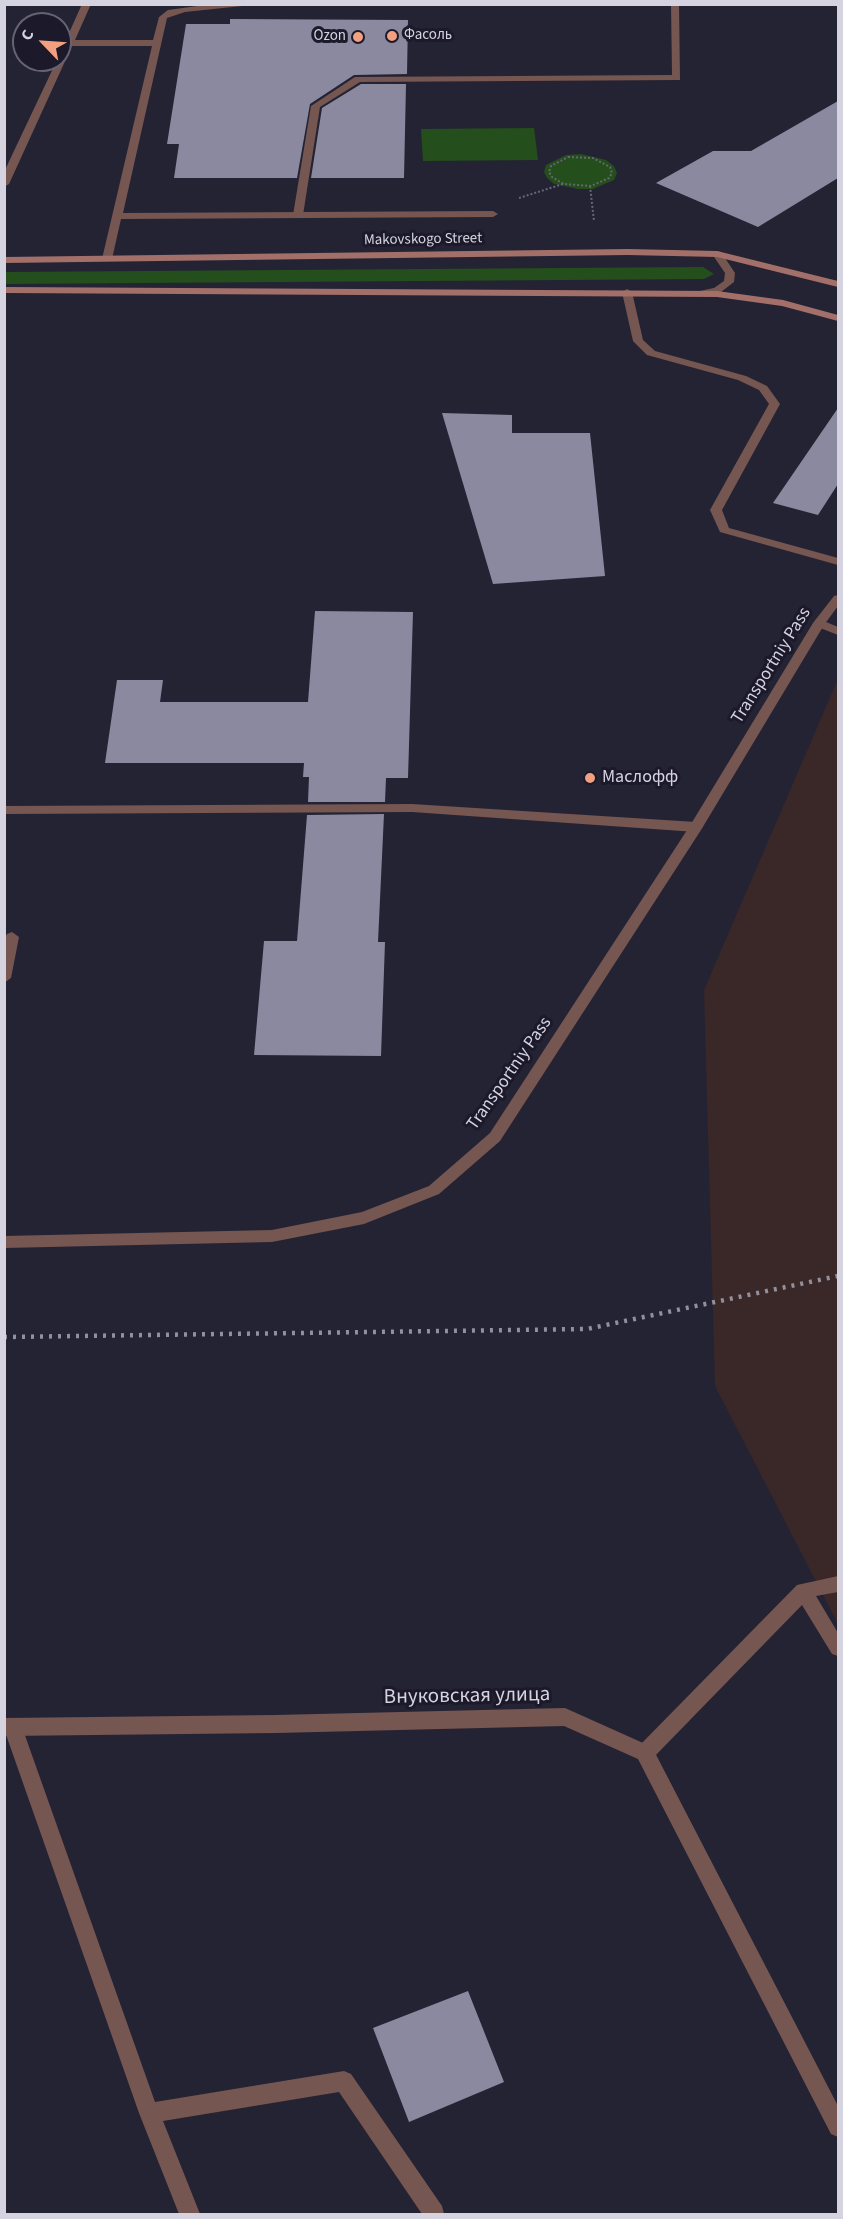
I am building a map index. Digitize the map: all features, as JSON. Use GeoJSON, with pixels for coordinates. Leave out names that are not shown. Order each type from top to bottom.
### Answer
{"type":"FeatureCollection","features":[{"type":"Feature","properties":{"kind":"main road","name":"Makovskogo Street"},"geometry":{"type":"LineString","coordinates":[[4,260],[628,252],[717,254],[838,284]]}},
{"type":"Feature","properties":{"kind":"main road"},"geometry":{"type":"LineString","coordinates":[[4,290],[699,294],[783,303],[838,318]]}},
{"type":"Feature","properties":{"kind":"street"},"geometry":{"type":"LineString","coordinates":[[72,38],[87,4]]}},
{"type":"Feature","properties":{"kind":"street"},"geometry":{"type":"LineString","coordinates":[[107,259],[163,17],[171,12],[257,4]]}},
{"type":"Feature","properties":{"kind":"street"},"geometry":{"type":"LineString","coordinates":[[298,215],[316,106],[358,79],[677,78],[675,4]]}},
{"type":"Feature","properties":{"kind":"street"},"geometry":{"type":"LineString","coordinates":[[72,43],[158,43]]}},
{"type":"Feature","properties":{"kind":"street"},"geometry":{"type":"LineString","coordinates":[[4,184],[56,72]]}},
{"type":"Feature","properties":{"kind":"street"},"geometry":{"type":"LineString","coordinates":[[117,216],[493,214]]}},
{"type":"Feature","properties":{"kind":"street"},"geometry":{"type":"LineString","coordinates":[[699,294],[717,290],[729,282],[730,273],[717,254]]}},
{"type":"Feature","properties":{"kind":"street"},"geometry":{"type":"LineString","coordinates":[[627,292],[638,341],[651,353],[742,378],[763,388],[775,404],[716,510],[723,530],[838,562]]}},
{"type":"Feature","properties":{"kind":"street","name":"Transportniy Pass"},"geometry":{"type":"LineString","coordinates":[[4,1242],[272,1236],[364,1218],[434,1190],[495,1137],[696,827],[819,623],[838,599]]}},
{"type":"Feature","properties":{"kind":"street"},"geometry":{"type":"LineString","coordinates":[[819,623],[838,631]]}},
{"type":"Feature","properties":{"kind":"street"},"geometry":{"type":"LineString","coordinates":[[4,810],[412,808],[696,827]]}},
{"type":"Feature","properties":{"kind":"street"},"geometry":{"type":"LineString","coordinates":[[4,978],[12,937]]}},
{"type":"Feature","properties":{"kind":"street"},"geometry":{"type":"LineString","coordinates":[[838,1584],[803,1591],[645,1754],[838,2127]]}},
{"type":"Feature","properties":{"kind":"street"},"geometry":{"type":"LineString","coordinates":[[803,1591],[838,1648]]}},
{"type":"Feature","properties":{"kind":"street","name":"Внуковская улица"},"geometry":{"type":"LineString","coordinates":[[9,1727],[565,1717],[645,1754]]}},
{"type":"Feature","properties":{"kind":"street"},"geometry":{"type":"LineString","coordinates":[[9,1727],[149,2113],[189,2214]]}},
{"type":"Feature","properties":{"kind":"street"},"geometry":{"type":"LineString","coordinates":[[149,2113],[344,2081],[434,2214]]}},
{"type":"Feature","properties":{"kind":"path"},"geometry":{"type":"LineString","coordinates":[[493,214],[524,195],[564,184],[590,186],[602,183],[612,173],[603,162],[581,157],[558,161],[551,166],[549,172],[552,177],[564,184]]}},
{"type":"Feature","properties":{"kind":"path"},"geometry":{"type":"LineString","coordinates":[[590,186],[594,226]]}},
{"type":"Feature","properties":{"kind":"shaded area"},"geometry":{"type":"Polygon","coordinates":[[[838,679],[838,1624],[715,1386],[704,990],[838,679]]]}},
{"type":"Feature","properties":{"kind":"green space"},"geometry":{"type":"Polygon","coordinates":[[[534,128],[538,160],[423,161],[421,129],[534,128]]]}},
{"type":"Feature","properties":{"kind":"green space"},"geometry":{"type":"Polygon","coordinates":[[[581,154],[606,160],[614,166],[617,173],[614,180],[593,189],[578,189],[554,184],[547,178],[544,172],[546,165],[566,155],[581,154]]]}},
{"type":"Feature","properties":{"kind":"green space"},"geometry":{"type":"Polygon","coordinates":[[[703,267],[714,274],[704,279],[4,284],[5,272],[703,267]]]}},
{"type":"Feature","properties":{"kind":"building"},"geometry":{"type":"Polygon","coordinates":[[[230,19],[408,20],[407,74],[354,75],[310,104],[297,178],[174,178],[179,144],[167,144],[186,24],[230,24],[230,19]]]}},
{"type":"Feature","properties":{"kind":"building"},"geometry":{"type":"Polygon","coordinates":[[[361,84],[406,84],[404,178],[311,178],[322,108],[361,84]]]}},
{"type":"Feature","properties":{"kind":"building"},"geometry":{"type":"Polygon","coordinates":[[[838,101],[838,178],[758,227],[656,183],[713,151],[751,151],[838,101]]]}},
{"type":"Feature","properties":{"kind":"building"},"geometry":{"type":"Polygon","coordinates":[[[838,408],[838,484],[818,515],[773,503],[838,408]]]}},
{"type":"Feature","properties":{"kind":"building"},"geometry":{"type":"Polygon","coordinates":[[[442,413],[512,415],[512,433],[590,433],[605,576],[493,584],[442,413]]]}},
{"type":"Feature","properties":{"kind":"building"},"geometry":{"type":"Polygon","coordinates":[[[315,611],[413,612],[408,778],[386,778],[385,802],[308,802],[309,777],[303,777],[304,763],[105,763],[117,680],[163,680],[160,702],[308,702],[315,611]]]}},
{"type":"Feature","properties":{"kind":"building"},"geometry":{"type":"Polygon","coordinates":[[[384,814],[378,942],[385,942],[381,1056],[254,1055],[264,941],[297,941],[307,815],[384,814]]]}},
{"type":"Feature","properties":{"kind":"building"},"geometry":{"type":"Polygon","coordinates":[[[468,1991],[504,2082],[409,2122],[373,2028],[468,1991]]]}},
{"type":"Feature","properties":{"kind":"railway"},"geometry":{"type":"LineString","coordinates":[[4,1337],[587,1329],[838,1276]]}},
{"type":"Feature","properties":{"kind":"place","name":"Фасоль"},"geometry":{"type":"Point","coordinates":[392,36]}},
{"type":"Feature","properties":{"kind":"place","name":"Ozon"},"geometry":{"type":"Point","coordinates":[358,37]}},
{"type":"Feature","properties":{"kind":"place","name":"Маслофф"},"geometry":{"type":"Point","coordinates":[590,778]}}]}
